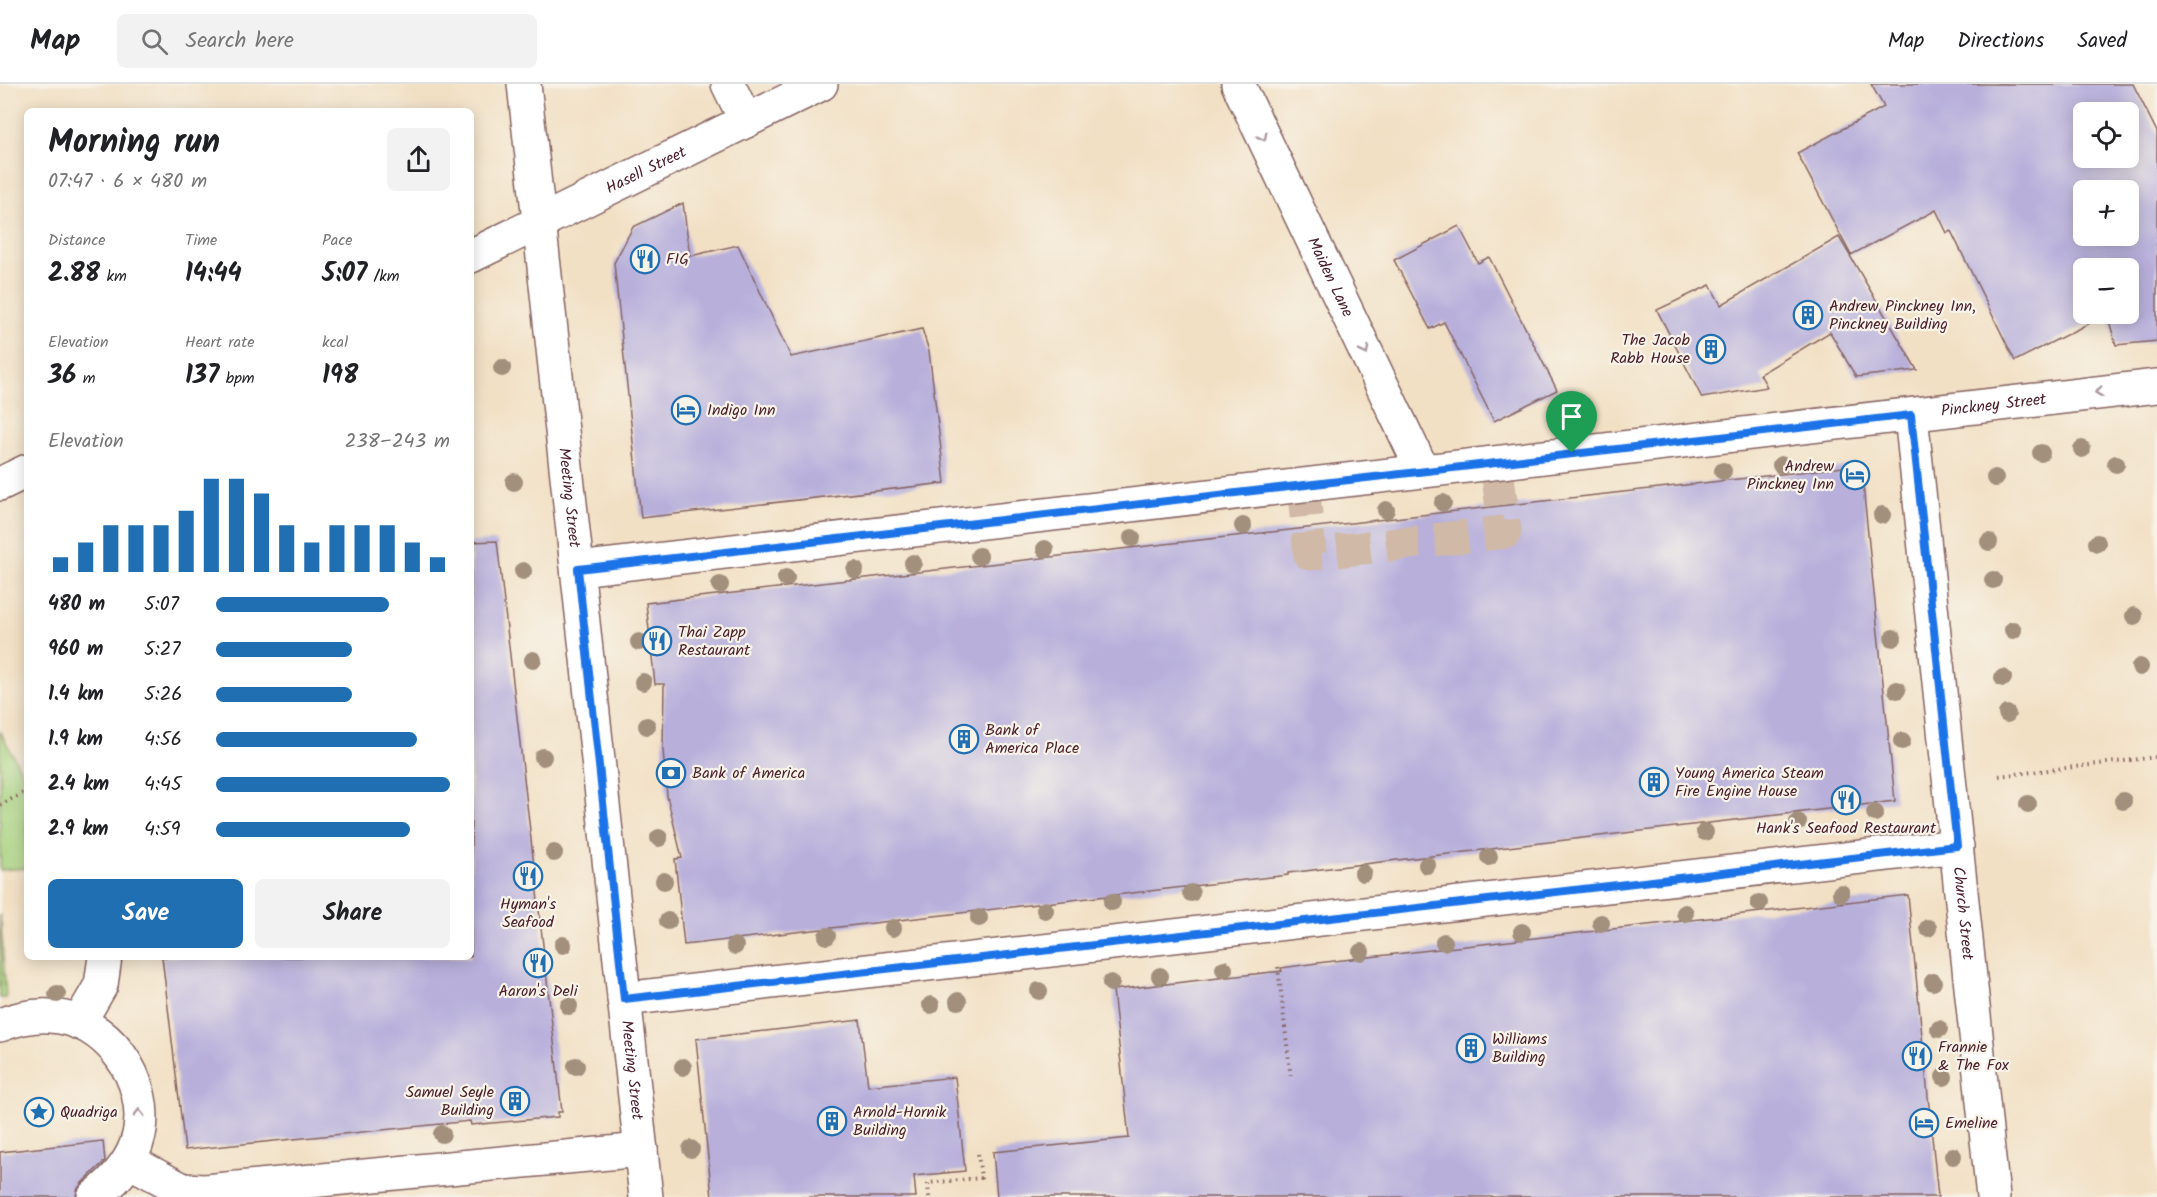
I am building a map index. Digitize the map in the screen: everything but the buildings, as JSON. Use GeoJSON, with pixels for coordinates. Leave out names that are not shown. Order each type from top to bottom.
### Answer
{"type":"FeatureCollection","features":[{"type":"Feature","properties":{"kind":"street","name":"Meeting Street"},"geometry":{"type":"LineString","coordinates":[[524,84],[646,1197]]}},
{"type":"Feature","properties":{"kind":"street"},"geometry":{"type":"LineString","coordinates":[[728,84],[746,121]]}},
{"type":"Feature","properties":{"kind":"street","name":"Hasell Street"},"geometry":{"type":"LineString","coordinates":[[474,255],[821,84]]}},
{"type":"Feature","properties":{"kind":"street","name":"Maiden Lane"},"geometry":{"type":"LineString","coordinates":[[1238,84],[1423,471]]}},
{"type":"Feature","properties":{"kind":"street","name":"Pinckney Street"},"geometry":{"type":"LineString","coordinates":[[578,569],[2157,386]]}},
{"type":"Feature","properties":{"kind":"street","name":"Church Street"},"geometry":{"type":"LineString","coordinates":[[1911,415],[1993,1197]]}},
{"type":"Feature","properties":{"kind":"street"},"geometry":{"type":"LineString","coordinates":[[0,484],[24,472]]}},
{"type":"Feature","properties":{"kind":"street"},"geometry":{"type":"LineString","coordinates":[[624,999],[1957,846]]}},
{"type":"Feature","properties":{"kind":"street"},"geometry":{"type":"LineString","coordinates":[[79,1023],[101,985],[105,960]]}},
{"type":"Feature","properties":{"kind":"street"},"geometry":{"type":"LineString","coordinates":[[0,1025],[22,1017],[51,1016],[79,1023],[105,1038],[123,1058],[135,1082],[141,1108],[139,1135],[129,1161],[113,1182],[94,1197]]}},
{"type":"Feature","properties":{"kind":"street"},"geometry":{"type":"LineString","coordinates":[[129,1161],[183,1190],[205,1191],[641,1150]]}},
{"type":"Feature","properties":{"kind":"path"},"geometry":{"type":"LineString","coordinates":[[1999,776],[2157,757]]}},
{"type":"Feature","properties":{"kind":"path"},"geometry":{"type":"LineString","coordinates":[[0,805],[24,793]]}},
{"type":"Feature","properties":{"kind":"path"},"geometry":{"type":"LineString","coordinates":[[1278,967],[1291,1079]]}},
{"type":"Feature","properties":{"kind":"path"},"geometry":{"type":"LineString","coordinates":[[929,1197],[928,1182],[981,1178],[978,1154]]}},
{"type":"Feature","properties":{"kind":"green space"},"geometry":{"type":"Polygon","coordinates":[[[0,731],[24,776],[24,868],[0,870],[0,731]]]}},
{"type":"Feature","properties":{"kind":"green space"},"geometry":{"type":"Polygon","coordinates":[[[0,915],[6,998],[0,998],[0,915]]]}},
{"type":"Feature","properties":{"kind":"tunnel"},"geometry":{"type":"LineString","coordinates":[[1303,484],[1310,554],[1505,532],[1496,462]]}},
{"type":"Feature","properties":{"kind":"place","name":"FIG"},"geometry":{"type":"Point","coordinates":[645,259]}},
{"type":"Feature","properties":{"kind":"place","name":"Andrew Pinckney Inn, Pinckney Building"},"geometry":{"type":"Point","coordinates":[1808,315]}},
{"type":"Feature","properties":{"kind":"place","name":"The Jacob Rabb House"},"geometry":{"type":"Point","coordinates":[1711,349]}},
{"type":"Feature","properties":{"kind":"place","name":"Indigo Inn"},"geometry":{"type":"Point","coordinates":[686,410]}},
{"type":"Feature","properties":{"kind":"place","name":"Andrew Pinckney Inn"},"geometry":{"type":"Point","coordinates":[1855,475]}},
{"type":"Feature","properties":{"kind":"place","name":"Thai Zapp Restaurant"},"geometry":{"type":"Point","coordinates":[657,641]}},
{"type":"Feature","properties":{"kind":"place","name":"Bank of America Place"},"geometry":{"type":"Point","coordinates":[964,739]}},
{"type":"Feature","properties":{"kind":"place","name":"Bank of America"},"geometry":{"type":"Point","coordinates":[671,773]}},
{"type":"Feature","properties":{"kind":"place","name":"Young America Steam Fire Engine House"},"geometry":{"type":"Point","coordinates":[1654,782]}},
{"type":"Feature","properties":{"kind":"place","name":"Hank's Seafood Restaurant"},"geometry":{"type":"Point","coordinates":[1846,800]}},
{"type":"Feature","properties":{"kind":"place","name":"Hyman's Seafood"},"geometry":{"type":"Point","coordinates":[528,876]}},
{"type":"Feature","properties":{"kind":"place","name":"Aaron's Deli"},"geometry":{"type":"Point","coordinates":[538,963]}},
{"type":"Feature","properties":{"kind":"place","name":"Williams Building"},"geometry":{"type":"Point","coordinates":[1471,1048]}},
{"type":"Feature","properties":{"kind":"place","name":"Frannie & The Fox"},"geometry":{"type":"Point","coordinates":[1917,1056]}},
{"type":"Feature","properties":{"kind":"place","name":"Samuel Seyle Building"},"geometry":{"type":"Point","coordinates":[515,1101]}},
{"type":"Feature","properties":{"kind":"place","name":"Quadriga"},"geometry":{"type":"Point","coordinates":[39,1112]}},
{"type":"Feature","properties":{"kind":"place","name":"Arnold-Hornik Building"},"geometry":{"type":"Point","coordinates":[832,1121]}},
{"type":"Feature","properties":{"kind":"place","name":"Emeline"},"geometry":{"type":"Point","coordinates":[1924,1123]}},
{"type":"Feature","properties":{"kind":"route"},"geometry":{"type":"LineString","coordinates":[[1911,415],[1957,846],[624,999],[578,569],[1572,453],[1911,415]]}}]}
